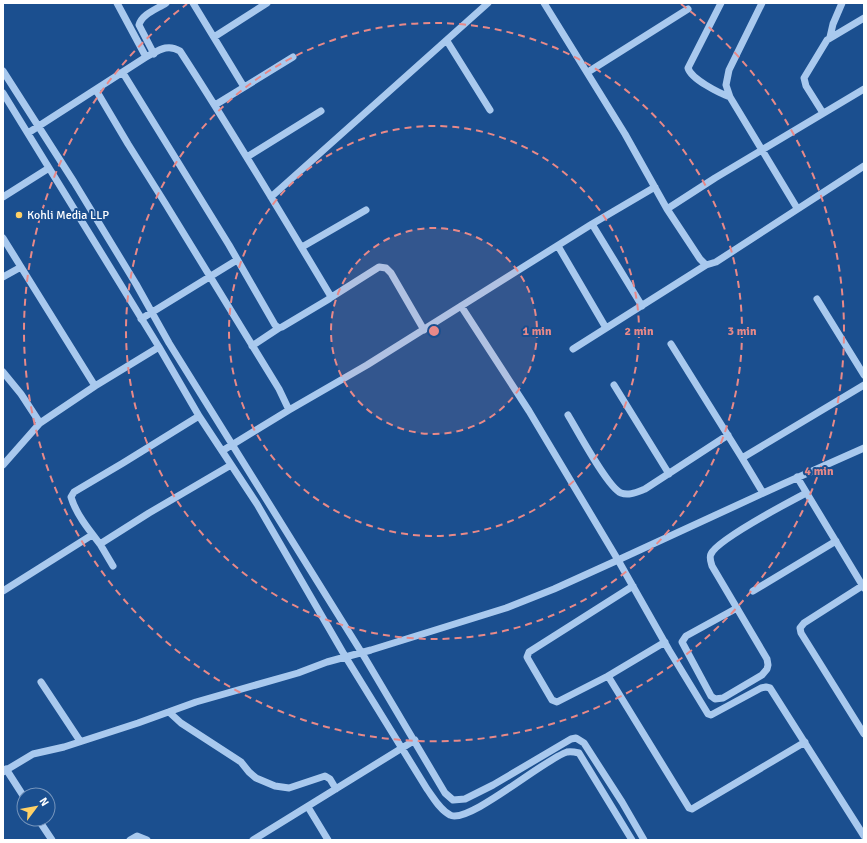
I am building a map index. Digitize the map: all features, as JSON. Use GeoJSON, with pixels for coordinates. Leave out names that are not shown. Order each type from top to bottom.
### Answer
{"type":"FeatureCollection","features":[{"type":"Feature","properties":{"kind":"street"},"geometry":{"type":"LineString","coordinates":[[117,3],[146,57]]}},
{"type":"Feature","properties":{"kind":"street"},"geometry":{"type":"LineString","coordinates":[[154,54],[139,25],[143,17],[166,3]]}},
{"type":"Feature","properties":{"kind":"street"},"geometry":{"type":"LineString","coordinates":[[193,3],[244,87]]}},
{"type":"Feature","properties":{"kind":"street"},"geometry":{"type":"LineString","coordinates":[[214,37],[267,3]]}},
{"type":"Feature","properties":{"kind":"street"},"geometry":{"type":"LineString","coordinates":[[272,197],[488,3]]}},
{"type":"Feature","properties":{"kind":"street"},"geometry":{"type":"LineString","coordinates":[[544,3],[588,72],[667,209],[691,247],[706,265]]}},
{"type":"Feature","properties":{"kind":"street"},"geometry":{"type":"LineString","coordinates":[[721,3],[688,68],[690,73],[711,89],[730,97]]}},
{"type":"Feature","properties":{"kind":"street"},"geometry":{"type":"LineString","coordinates":[[762,3],[730,70],[726,85],[730,97],[761,151],[797,208]]}},
{"type":"Feature","properties":{"kind":"street"},"geometry":{"type":"LineString","coordinates":[[830,37],[833,24],[842,3]]}},
{"type":"Feature","properties":{"kind":"street"},"geometry":{"type":"LineString","coordinates":[[588,72],[688,9]]}},
{"type":"Feature","properties":{"kind":"street"},"geometry":{"type":"LineString","coordinates":[[823,113],[806,86],[804,78],[825,42],[830,37],[864,18]]}},
{"type":"Feature","properties":{"kind":"street"},"geometry":{"type":"LineString","coordinates":[[447,40],[490,110]]}},
{"type":"Feature","properties":{"kind":"street"},"geometry":{"type":"LineString","coordinates":[[28,133],[146,57],[165,48],[171,47],[180,51],[272,197],[330,295],[330,298]]}},
{"type":"Feature","properties":{"kind":"street"},"geometry":{"type":"LineString","coordinates":[[215,105],[293,57]]}},
{"type":"Feature","properties":{"kind":"street"},"geometry":{"type":"LineString","coordinates":[[3,71],[82,196],[169,343],[415,740],[441,787],[453,800]]}},
{"type":"Feature","properties":{"kind":"street"},"geometry":{"type":"LineString","coordinates":[[123,73],[275,325],[279,328]]}},
{"type":"Feature","properties":{"kind":"street"},"geometry":{"type":"LineString","coordinates":[[667,209],[715,178],[864,89]]}},
{"type":"Feature","properties":{"kind":"street"},"geometry":{"type":"LineString","coordinates":[[96,90],[279,389],[289,410]]}},
{"type":"Feature","properties":{"kind":"street"},"geometry":{"type":"LineString","coordinates":[[3,92],[159,347],[199,416],[257,504],[345,656],[427,789],[440,806],[450,815],[457,816],[470,812],[549,761],[567,752],[573,751],[579,753],[632,840]]}},
{"type":"Feature","properties":{"kind":"street"},"geometry":{"type":"LineString","coordinates":[[247,157],[321,111]]}},
{"type":"Feature","properties":{"kind":"street"},"geometry":{"type":"LineString","coordinates":[[573,349],[706,265],[716,262],[797,208],[864,166]]}},
{"type":"Feature","properties":{"kind":"street"},"geometry":{"type":"LineString","coordinates":[[3,197],[49,168]]}},
{"type":"Feature","properties":{"kind":"street"},"geometry":{"type":"LineString","coordinates":[[222,451],[424,330],[592,224],[655,187]]}},
{"type":"Feature","properties":{"kind":"street"},"geometry":{"type":"LineString","coordinates":[[302,247],[366,210]]}},
{"type":"Feature","properties":{"kind":"street"},"geometry":{"type":"LineString","coordinates":[[592,224],[642,306]]}},
{"type":"Feature","properties":{"kind":"street"},"geometry":{"type":"LineString","coordinates":[[3,238],[95,386]]}},
{"type":"Feature","properties":{"kind":"street"},"geometry":{"type":"LineString","coordinates":[[558,246],[606,328]]}},
{"type":"Feature","properties":{"kind":"street"},"geometry":{"type":"LineString","coordinates":[[142,319],[237,260]]}},
{"type":"Feature","properties":{"kind":"street"},"geometry":{"type":"LineString","coordinates":[[3,277],[21,267]]}},
{"type":"Feature","properties":{"kind":"street"},"geometry":{"type":"LineString","coordinates":[[252,346],[379,267],[386,268],[391,272],[424,330]]}},
{"type":"Feature","properties":{"kind":"street"},"geometry":{"type":"LineString","coordinates":[[817,299],[864,375]]}},
{"type":"Feature","properties":{"kind":"street"},"geometry":{"type":"LineString","coordinates":[[461,306],[529,411],[708,714],[711,715],[761,688],[770,688],[864,836]]}},
{"type":"Feature","properties":{"kind":"street"},"geometry":{"type":"LineString","coordinates":[[671,344],[763,493]]}},
{"type":"Feature","properties":{"kind":"street"},"geometry":{"type":"LineString","coordinates":[[3,465],[40,423],[95,386],[159,347]]}},
{"type":"Feature","properties":{"kind":"street"},"geometry":{"type":"LineString","coordinates":[[3,372],[22,394],[40,423]]}},
{"type":"Feature","properties":{"kind":"street"},"geometry":{"type":"LineString","coordinates":[[614,385],[669,474]]}},
{"type":"Feature","properties":{"kind":"street"},"geometry":{"type":"LineString","coordinates":[[742,458],[864,385]]}},
{"type":"Feature","properties":{"kind":"street"},"geometry":{"type":"LineString","coordinates":[[568,415],[598,465],[615,489],[620,493],[626,494],[645,489],[728,435]]}},
{"type":"Feature","properties":{"kind":"street"},"geometry":{"type":"LineString","coordinates":[[113,566],[100,544],[92,535],[71,497],[74,492],[199,416]]}},
{"type":"Feature","properties":{"kind":"street"},"geometry":{"type":"LineString","coordinates":[[17,787],[5,771],[33,754],[138,723],[196,702],[298,673],[345,656],[371,650],[506,608],[554,589],[864,448]]}},
{"type":"Feature","properties":{"kind":"street"},"geometry":{"type":"LineString","coordinates":[[100,544],[149,513],[231,465]]}},
{"type":"Feature","properties":{"kind":"street"},"geometry":{"type":"LineString","coordinates":[[797,478],[836,540],[863,587],[804,623],[800,628],[801,633],[864,734]]}},
{"type":"Feature","properties":{"kind":"street"},"geometry":{"type":"LineString","coordinates":[[737,608],[686,636],[682,642],[711,696],[715,699],[723,698],[762,675],[768,666],[763,652],[737,608],[712,566],[710,558],[711,554],[727,538],[806,493]]}},
{"type":"Feature","properties":{"kind":"street"},"geometry":{"type":"LineString","coordinates":[[3,592],[92,535]]}},
{"type":"Feature","properties":{"kind":"street"},"geometry":{"type":"LineString","coordinates":[[753,592],[836,540]]}},
{"type":"Feature","properties":{"kind":"street"},"geometry":{"type":"LineString","coordinates":[[633,586],[529,652],[527,656],[552,700],[556,702],[608,676],[665,642]]}},
{"type":"Feature","properties":{"kind":"street"},"geometry":{"type":"LineString","coordinates":[[608,676],[689,808],[692,809],[696,807],[805,742]]}},
{"type":"Feature","properties":{"kind":"street"},"geometry":{"type":"LineString","coordinates":[[41,682],[80,741]]}},
{"type":"Feature","properties":{"kind":"street"},"geometry":{"type":"LineString","coordinates":[[169,712],[181,723],[241,762],[256,778],[275,786],[289,788],[325,776],[330,779],[336,789]]}},
{"type":"Feature","properties":{"kind":"street"},"geometry":{"type":"LineString","coordinates":[[453,800],[465,799],[493,785],[571,739],[576,738],[584,743],[644,840]]}},
{"type":"Feature","properties":{"kind":"street"},"geometry":{"type":"LineString","coordinates":[[573,751],[576,738]]}},
{"type":"Feature","properties":{"kind":"street"},"geometry":{"type":"LineString","coordinates":[[257,839],[415,740]]}},
{"type":"Feature","properties":{"kind":"street"},"geometry":{"type":"LineString","coordinates":[[450,815],[453,800]]}},
{"type":"Feature","properties":{"kind":"street"},"geometry":{"type":"LineString","coordinates":[[308,807],[328,840]]}},
{"type":"Feature","properties":{"kind":"street"},"geometry":{"type":"LineString","coordinates":[[43,827],[52,840]]}},
{"type":"Feature","properties":{"kind":"street"},"geometry":{"type":"LineString","coordinates":[[130,840],[137,836],[146,840]]}},
{"type":"Feature","properties":{"kind":"place","name":"Kohli Media LLP"},"geometry":{"type":"Point","coordinates":[19,215]}}]}
